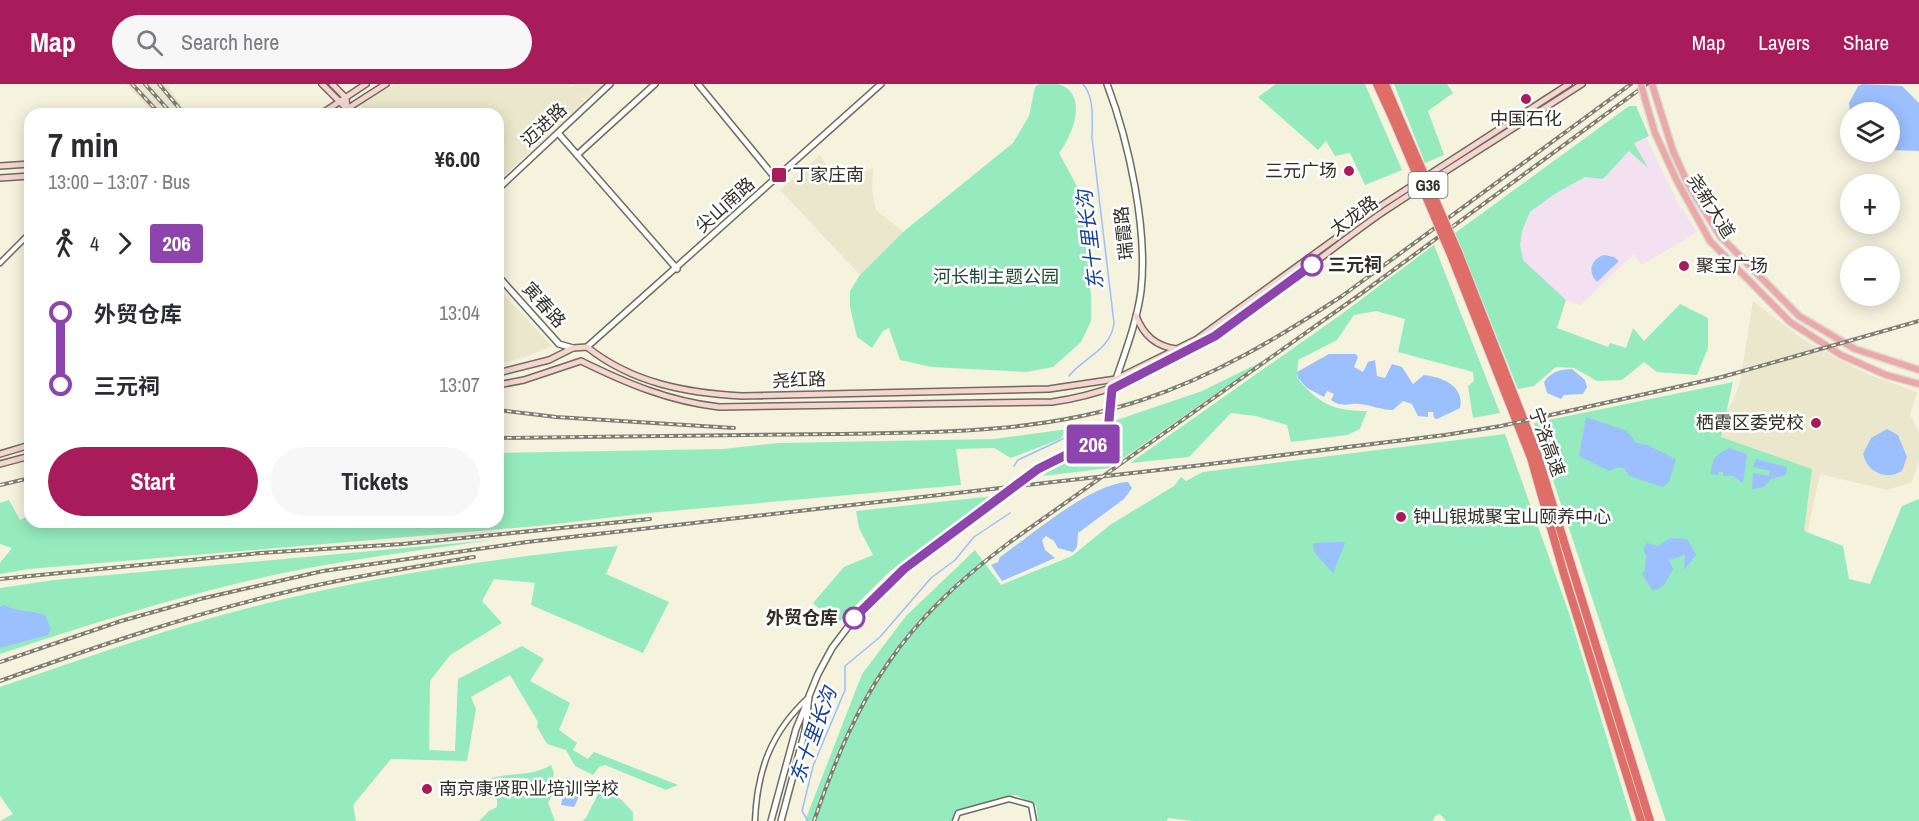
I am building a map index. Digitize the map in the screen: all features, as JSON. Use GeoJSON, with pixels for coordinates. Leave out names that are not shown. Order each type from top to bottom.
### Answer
{"type":"FeatureCollection","features":[{"type":"Feature","properties":{"kind":"highway","name":"宁洛高速"},"geometry":{"type":"LineString","coordinates":[[1377,84],[1396,118]]}},
{"type":"Feature","properties":{"kind":"highway","name":"宁洛高速"},"geometry":{"type":"LineString","coordinates":[[1385,84],[1396,118],[1454,253],[1531,458],[1560,563],[1648,820]]}},
{"type":"Feature","properties":{"kind":"main road"},"geometry":{"type":"LineString","coordinates":[[322,84],[345,108]]}},
{"type":"Feature","properties":{"kind":"main road"},"geometry":{"type":"LineString","coordinates":[[332,84],[346,98],[348,108]]}},
{"type":"Feature","properties":{"kind":"main road"},"geometry":{"type":"LineString","coordinates":[[331,108],[366,84]]}},
{"type":"Feature","properties":{"kind":"main road"},"geometry":{"type":"LineString","coordinates":[[354,108],[386,84]]}},
{"type":"Feature","properties":{"kind":"main road","name":"太龙路"},"geometry":{"type":"LineString","coordinates":[[1116,379],[1178,349],[1233,315],[1379,207],[1569,84]]}},
{"type":"Feature","properties":{"kind":"main road","name":"太龙路"},"geometry":{"type":"LineString","coordinates":[[1112,389],[1215,336],[1383,213],[1582,84]]}},
{"type":"Feature","properties":{"kind":"main road","name":"尧新大道"},"geometry":{"type":"LineString","coordinates":[[1641,84],[1655,133],[1676,179],[1710,241],[1790,322],[1841,355],[1886,375],[1919,384]]}},
{"type":"Feature","properties":{"kind":"main road","name":"尧新大道"},"geometry":{"type":"LineString","coordinates":[[1652,84],[1673,151],[1689,184],[1720,236],[1798,316],[1855,349],[1919,370]]}},
{"type":"Feature","properties":{"kind":"main road"},"geometry":{"type":"LineString","coordinates":[[0,166],[24,164]]}},
{"type":"Feature","properties":{"kind":"main road"},"geometry":{"type":"LineString","coordinates":[[0,178],[24,176]]}},
{"type":"Feature","properties":{"kind":"main road"},"geometry":{"type":"LineString","coordinates":[[1136,316],[1140,327],[1153,341],[1178,349]]}},
{"type":"Feature","properties":{"kind":"main road"},"geometry":{"type":"LineString","coordinates":[[504,371],[549,360],[573,348],[587,346]]}},
{"type":"Feature","properties":{"kind":"main road","name":"尧红路"},"geometry":{"type":"LineString","coordinates":[[587,346],[603,359],[642,379],[666,387],[707,394],[741,396],[1049,389],[1116,379]]}},
{"type":"Feature","properties":{"kind":"main road","name":"尧红路"},"geometry":{"type":"LineString","coordinates":[[504,383],[557,370],[581,361],[654,394],[684,403],[718,407],[1052,402],[1084,398],[1112,389]]}},
{"type":"Feature","properties":{"kind":"main road"},"geometry":{"type":"LineString","coordinates":[[1112,389],[1116,379]]}},
{"type":"Feature","properties":{"kind":"main road"},"geometry":{"type":"LineString","coordinates":[[0,454],[24,447]]}},
{"type":"Feature","properties":{"kind":"main road"},"geometry":{"type":"LineString","coordinates":[[0,465],[24,458]]}},
{"type":"Feature","properties":{"kind":"street","name":"迈进路"},"geometry":{"type":"LineString","coordinates":[[504,183],[610,84]]}},
{"type":"Feature","properties":{"kind":"street"},"geometry":{"type":"LineString","coordinates":[[577,155],[655,84]]}},
{"type":"Feature","properties":{"kind":"street"},"geometry":{"type":"LineString","coordinates":[[698,84],[776,179]]}},
{"type":"Feature","properties":{"kind":"street","name":"瑞霞路"},"geometry":{"type":"LineString","coordinates":[[1107,84],[1125,148],[1141,231],[1143,265],[1136,316],[1116,379]]}},
{"type":"Feature","properties":{"kind":"street","name":"尖山南路"},"geometry":{"type":"LineString","coordinates":[[587,346],[677,269],[877,85]]}},
{"type":"Feature","properties":{"kind":"street"},"geometry":{"type":"LineString","coordinates":[[558,133],[677,269]]}},
{"type":"Feature","properties":{"kind":"street"},"geometry":{"type":"LineString","coordinates":[[0,263],[24,239]]}},
{"type":"Feature","properties":{"kind":"street","name":"寅春路"},"geometry":{"type":"LineString","coordinates":[[504,283],[559,344],[573,348]]}},
{"type":"Feature","properties":{"kind":"street"},"geometry":{"type":"LineString","coordinates":[[771,821],[796,729],[824,661],[844,629],[885,585],[1038,469],[1104,436],[1108,431],[1112,389]]}},
{"type":"Feature","properties":{"kind":"street"},"geometry":{"type":"LineString","coordinates":[[781,821],[805,731],[810,696]]}},
{"type":"Feature","properties":{"kind":"street"},"geometry":{"type":"LineString","coordinates":[[754,821],[761,770],[781,725],[810,696]]}},
{"type":"Feature","properties":{"kind":"street"},"geometry":{"type":"LineString","coordinates":[[955,821],[958,813],[1009,799],[1031,805],[1034,821]]}},
{"type":"Feature","properties":{"kind":"shaded area"},"geometry":{"type":"Polygon","coordinates":[[[126,84],[167,84],[183,108],[149,108],[126,84]]]}},
{"type":"Feature","properties":{"kind":"shaded area"},"geometry":{"type":"Polygon","coordinates":[[[395,84],[567,84],[571,87],[575,84],[604,84],[586,100],[577,93],[585,102],[504,176],[504,108],[362,108],[362,104],[395,84]]]}},
{"type":"Feature","properties":{"kind":"shaded area"},"geometry":{"type":"Polygon","coordinates":[[[1644,133],[1678,203],[1697,232],[1642,265],[1634,254],[1581,305],[1561,299],[1532,273],[1506,236],[1506,222],[1644,133]]]}},
{"type":"Feature","properties":{"kind":"shaded area"},"geometry":{"type":"Polygon","coordinates":[[[820,155],[836,181],[873,168],[872,190],[876,210],[903,232],[860,275],[780,190],[820,155]]]}},
{"type":"Feature","properties":{"kind":"shaded area"},"geometry":{"type":"Polygon","coordinates":[[[504,295],[552,346],[520,359],[504,362],[504,295]]]}},
{"type":"Feature","properties":{"kind":"shaded area","name":"栖霞区委党校"},"geometry":{"type":"Polygon","coordinates":[[[1753,301],[1801,338],[1836,358],[1867,374],[1917,392],[1910,415],[1919,432],[1919,462],[1912,482],[1887,490],[1820,474],[1805,542],[1711,432],[1732,403],[1740,383],[1753,301]]]}},
{"type":"Feature","properties":{"kind":"green space","name":"河长制主题公园"},"geometry":{"type":"Polygon","coordinates":[[[1039,84],[1058,84],[1068,89],[1076,106],[1073,127],[1059,153],[1080,192],[1091,295],[1091,321],[1081,342],[1053,367],[1026,372],[932,367],[900,360],[889,328],[883,331],[872,348],[857,337],[850,307],[850,291],[860,275],[903,232],[1013,143],[1029,116],[1035,87],[1039,84]]]}},
{"type":"Feature","properties":{"kind":"green space"},"geometry":{"type":"Polygon","coordinates":[[[1276,84],[1365,84],[1402,170],[1365,185],[1350,153],[1335,156],[1326,141],[1318,150],[1258,97],[1276,84]]]}},
{"type":"Feature","properties":{"kind":"green space"},"geometry":{"type":"Polygon","coordinates":[[[1394,84],[1447,84],[1453,93],[1428,111],[1444,155],[1425,163],[1394,84]]]}},
{"type":"Feature","properties":{"kind":"green space"},"geometry":{"type":"Polygon","coordinates":[[[1629,106],[1636,106],[1649,136],[1634,143],[1648,168],[1629,151],[1603,179],[1585,177],[1553,195],[1530,212],[1522,231],[1520,245],[1523,260],[1566,300],[1557,328],[1608,347],[1610,343],[1626,348],[1633,328],[1644,341],[1680,304],[1708,318],[1708,348],[1697,375],[1657,372],[1644,362],[1622,380],[1597,381],[1574,368],[1556,367],[1534,386],[1518,389],[1455,233],[1629,106]]]}},
{"type":"Feature","properties":{"kind":"green space"},"geometry":{"type":"Polygon","coordinates":[[[1434,245],[1500,413],[1473,418],[1468,386],[1474,381],[1473,372],[1398,352],[1405,319],[1376,311],[1354,315],[1337,340],[1298,360],[1297,378],[1320,400],[1345,410],[1367,411],[1360,429],[1347,435],[1291,442],[1287,425],[1256,416],[1231,413],[1189,457],[1130,463],[1339,316],[1434,245]]]}},
{"type":"Feature","properties":{"kind":"green space"},"geometry":{"type":"Polygon","coordinates":[[[1263,361],[1109,468],[1043,476],[1053,467],[1107,445],[1113,434],[1114,421],[1202,391],[1263,361]]]}},
{"type":"Feature","properties":{"kind":"green space"},"geometry":{"type":"Polygon","coordinates":[[[1733,382],[1721,437],[1812,469],[1804,531],[1843,546],[1849,579],[1870,584],[1902,506],[1919,499],[1919,821],[1666,821],[1534,423],[1733,382]]]}},
{"type":"Feature","properties":{"kind":"green space"},"geometry":{"type":"Polygon","coordinates":[[[1068,429],[1060,439],[1011,458],[994,448],[956,449],[961,485],[649,513],[538,526],[29,569],[0,574],[0,563],[12,548],[0,544],[0,503],[9,500],[20,520],[24,518],[24,528],[504,528],[504,453],[723,449],[779,443],[994,439],[1068,429]]]}},
{"type":"Feature","properties":{"kind":"green space"},"geometry":{"type":"Polygon","coordinates":[[[1505,434],[1569,613],[1632,821],[1446,821],[1440,814],[1435,816],[1433,821],[1193,821],[1168,818],[1167,821],[1038,821],[1036,805],[1016,795],[955,810],[953,821],[805,821],[862,674],[906,616],[975,550],[1001,585],[1072,556],[1110,525],[1174,486],[1181,477],[1186,481],[1203,472],[1505,434]]]}},
{"type":"Feature","properties":{"kind":"green space"},"geometry":{"type":"Polygon","coordinates":[[[994,496],[889,572],[837,624],[813,603],[844,567],[873,555],[859,528],[856,511],[994,496]]]}},
{"type":"Feature","properties":{"kind":"green space"},"geometry":{"type":"Polygon","coordinates":[[[492,540],[350,561],[264,577],[150,607],[0,654],[0,588],[54,580],[492,540]]]}},
{"type":"Feature","properties":{"kind":"green space"},"geometry":{"type":"Polygon","coordinates":[[[618,546],[606,574],[669,602],[643,653],[531,605],[535,583],[494,579],[482,601],[502,623],[450,655],[430,681],[429,750],[455,751],[458,679],[522,646],[544,659],[530,681],[570,703],[559,730],[577,743],[573,750],[588,759],[594,752],[678,785],[666,790],[605,765],[599,767],[593,775],[575,766],[566,750],[547,744],[537,727],[538,722],[510,675],[471,697],[476,709],[467,761],[391,759],[353,805],[356,821],[0,821],[13,814],[0,796],[0,687],[166,631],[295,596],[456,566],[618,546]]]}},
{"type":"Feature","properties":{"kind":"green space"},"geometry":{"type":"Polygon","coordinates":[[[551,765],[554,773],[552,781],[558,784],[548,803],[555,821],[479,821],[497,807],[497,799],[481,795],[492,778],[529,773],[551,765]]]}},
{"type":"Feature","properties":{"kind":"green space"},"geometry":{"type":"Polygon","coordinates":[[[604,782],[633,812],[633,821],[582,821],[586,818],[604,782]]]}},
{"type":"Feature","properties":{"kind":"water"},"geometry":{"type":"Polygon","coordinates":[[[1863,84],[1902,86],[1919,103],[1919,151],[1900,150],[1900,102],[1850,102],[1858,86],[1863,84]]]}},
{"type":"Feature","properties":{"kind":"water"},"geometry":{"type":"Polygon","coordinates":[[[1604,255],[1614,257],[1619,261],[1597,282],[1592,274],[1592,266],[1604,255]]]}},
{"type":"Feature","properties":{"kind":"water"},"geometry":{"type":"Polygon","coordinates":[[[1329,354],[1356,354],[1358,357],[1354,367],[1363,372],[1368,362],[1375,360],[1377,376],[1385,378],[1392,364],[1402,367],[1413,384],[1424,375],[1438,378],[1456,388],[1461,400],[1460,408],[1437,419],[1434,418],[1433,412],[1428,412],[1428,417],[1418,416],[1412,404],[1403,401],[1393,410],[1355,404],[1342,405],[1331,400],[1334,394],[1327,391],[1324,397],[1307,388],[1298,378],[1297,372],[1329,354]]]}},
{"type":"Feature","properties":{"kind":"water"},"geometry":{"type":"Polygon","coordinates":[[[1572,369],[1585,380],[1587,387],[1583,394],[1564,395],[1561,399],[1547,393],[1544,382],[1553,373],[1572,369]]]}},
{"type":"Feature","properties":{"kind":"water"},"geometry":{"type":"Polygon","coordinates":[[[1586,417],[1627,431],[1636,443],[1647,445],[1676,459],[1669,482],[1663,487],[1629,476],[1625,469],[1619,467],[1609,471],[1579,456],[1586,417]]]}},
{"type":"Feature","properties":{"kind":"water"},"geometry":{"type":"Polygon","coordinates":[[[1887,429],[1898,435],[1907,457],[1902,471],[1884,475],[1869,466],[1863,454],[1871,438],[1887,429]]]}},
{"type":"Feature","properties":{"kind":"water"},"geometry":{"type":"Polygon","coordinates":[[[1729,448],[1747,454],[1743,483],[1733,476],[1723,476],[1723,472],[1718,472],[1718,475],[1711,474],[1715,458],[1729,448]]]}},
{"type":"Feature","properties":{"kind":"water"},"geometry":{"type":"Polygon","coordinates":[[[1756,459],[1787,467],[1786,475],[1771,479],[1764,487],[1752,489],[1753,473],[1769,476],[1770,471],[1753,467],[1756,459]]]}},
{"type":"Feature","properties":{"kind":"water"},"geometry":{"type":"Polygon","coordinates":[[[1128,482],[1132,488],[1124,499],[1078,533],[1077,547],[1073,552],[1058,548],[1054,541],[1046,536],[1042,540],[1045,550],[1055,558],[1002,581],[991,565],[998,562],[1000,557],[1062,512],[1097,491],[1128,482]]]}},
{"type":"Feature","properties":{"kind":"water"},"geometry":{"type":"Polygon","coordinates":[[[1670,538],[1687,539],[1696,555],[1684,570],[1685,555],[1669,560],[1673,569],[1667,580],[1660,588],[1652,590],[1642,574],[1645,570],[1646,555],[1643,549],[1647,543],[1658,546],[1670,538]]]}},
{"type":"Feature","properties":{"kind":"water"},"geometry":{"type":"Polygon","coordinates":[[[1313,543],[1345,543],[1333,573],[1314,552],[1313,543]]]}},
{"type":"Feature","properties":{"kind":"water"},"geometry":{"type":"Polygon","coordinates":[[[4,605],[45,615],[51,629],[48,635],[0,648],[0,607],[4,605]]]}},
{"type":"Feature","properties":{"kind":"water"},"geometry":{"type":"Polygon","coordinates":[[[567,777],[585,785],[574,807],[561,805],[567,777]]]}},
{"type":"Feature","properties":{"kind":"waterway","name":"东十里长沟"},"geometry":{"type":"LineString","coordinates":[[1069,376],[1108,340],[1114,323],[1092,138],[1091,103],[1083,84]]}},
{"type":"Feature","properties":{"kind":"waterway","name":"东十里长沟"},"geometry":{"type":"LineString","coordinates":[[1014,466],[1018,460],[1069,436],[1070,429]]}},
{"type":"Feature","properties":{"kind":"waterway","name":"东十里长沟"},"geometry":{"type":"LineString","coordinates":[[808,821],[802,811],[813,766],[845,690],[845,666],[880,637],[931,578],[955,560],[974,537],[1010,513]]}},
{"type":"Feature","properties":{"kind":"railway"},"geometry":{"type":"LineString","coordinates":[[132,84],[154,108]]}},
{"type":"Feature","properties":{"kind":"railway"},"geometry":{"type":"LineString","coordinates":[[145,84],[167,108]]}},
{"type":"Feature","properties":{"kind":"railway"},"geometry":{"type":"LineString","coordinates":[[159,84],[179,108]]}},
{"type":"Feature","properties":{"kind":"railway"},"geometry":{"type":"LineString","coordinates":[[504,438],[950,432],[1066,419],[1142,400],[1220,368],[1318,312],[1631,84]]}},
{"type":"Feature","properties":{"kind":"railway"},"geometry":{"type":"LineString","coordinates":[[814,821],[848,735],[866,698],[887,664],[939,602],[972,572],[1010,542],[1362,293],[1647,84]]}},
{"type":"Feature","properties":{"kind":"railway"},"geometry":{"type":"LineString","coordinates":[[0,662],[121,621],[200,599],[323,571],[527,542],[1445,435],[1501,426],[1722,377],[1919,321]]}},
{"type":"Feature","properties":{"kind":"railway"},"geometry":{"type":"LineString","coordinates":[[504,411],[556,417],[734,428]]}},
{"type":"Feature","properties":{"kind":"railway"},"geometry":{"type":"LineString","coordinates":[[0,485],[24,479]]}},
{"type":"Feature","properties":{"kind":"railway"},"geometry":{"type":"LineString","coordinates":[[0,579],[260,553],[403,544],[650,519]]}},
{"type":"Feature","properties":{"kind":"railway"},"geometry":{"type":"LineString","coordinates":[[0,681],[146,631],[258,599],[340,580],[474,557]]}},
{"type":"Feature","properties":{"kind":"bus line","name":"206"},"geometry":{"type":"LineString","coordinates":[[854,618],[885,585],[904,569],[1038,469],[1089,446],[1104,436],[1108,431],[1112,389],[1188,352],[1215,336],[1312,265]]}},
{"type":"Feature","properties":{"kind":"place","name":"中国石化"},"geometry":{"type":"Point","coordinates":[1526,99]}},
{"type":"Feature","properties":{"kind":"place","name":"三元广场"},"geometry":{"type":"Point","coordinates":[1349,171]}},
{"type":"Feature","properties":{"kind":"place","name":"丁家庄南"},"geometry":{"type":"Point","coordinates":[779,175]}},
{"type":"Feature","properties":{"kind":"place","name":"三元祠"},"geometry":{"type":"Point","coordinates":[1312,265]}},
{"type":"Feature","properties":{"kind":"place","name":"聚宝广场"},"geometry":{"type":"Point","coordinates":[1684,266]}},
{"type":"Feature","properties":{"kind":"place","name":"栖霞区委党校"},"geometry":{"type":"Point","coordinates":[1816,423]}},
{"type":"Feature","properties":{"kind":"place","name":"钟山银城聚宝山颐养中心"},"geometry":{"type":"Point","coordinates":[1401,517]}},
{"type":"Feature","properties":{"kind":"place","name":"外贸仓库"},"geometry":{"type":"Point","coordinates":[854,618]}},
{"type":"Feature","properties":{"kind":"place","name":"南京康贤职业培训学校"},"geometry":{"type":"Point","coordinates":[427,789]}}]}
